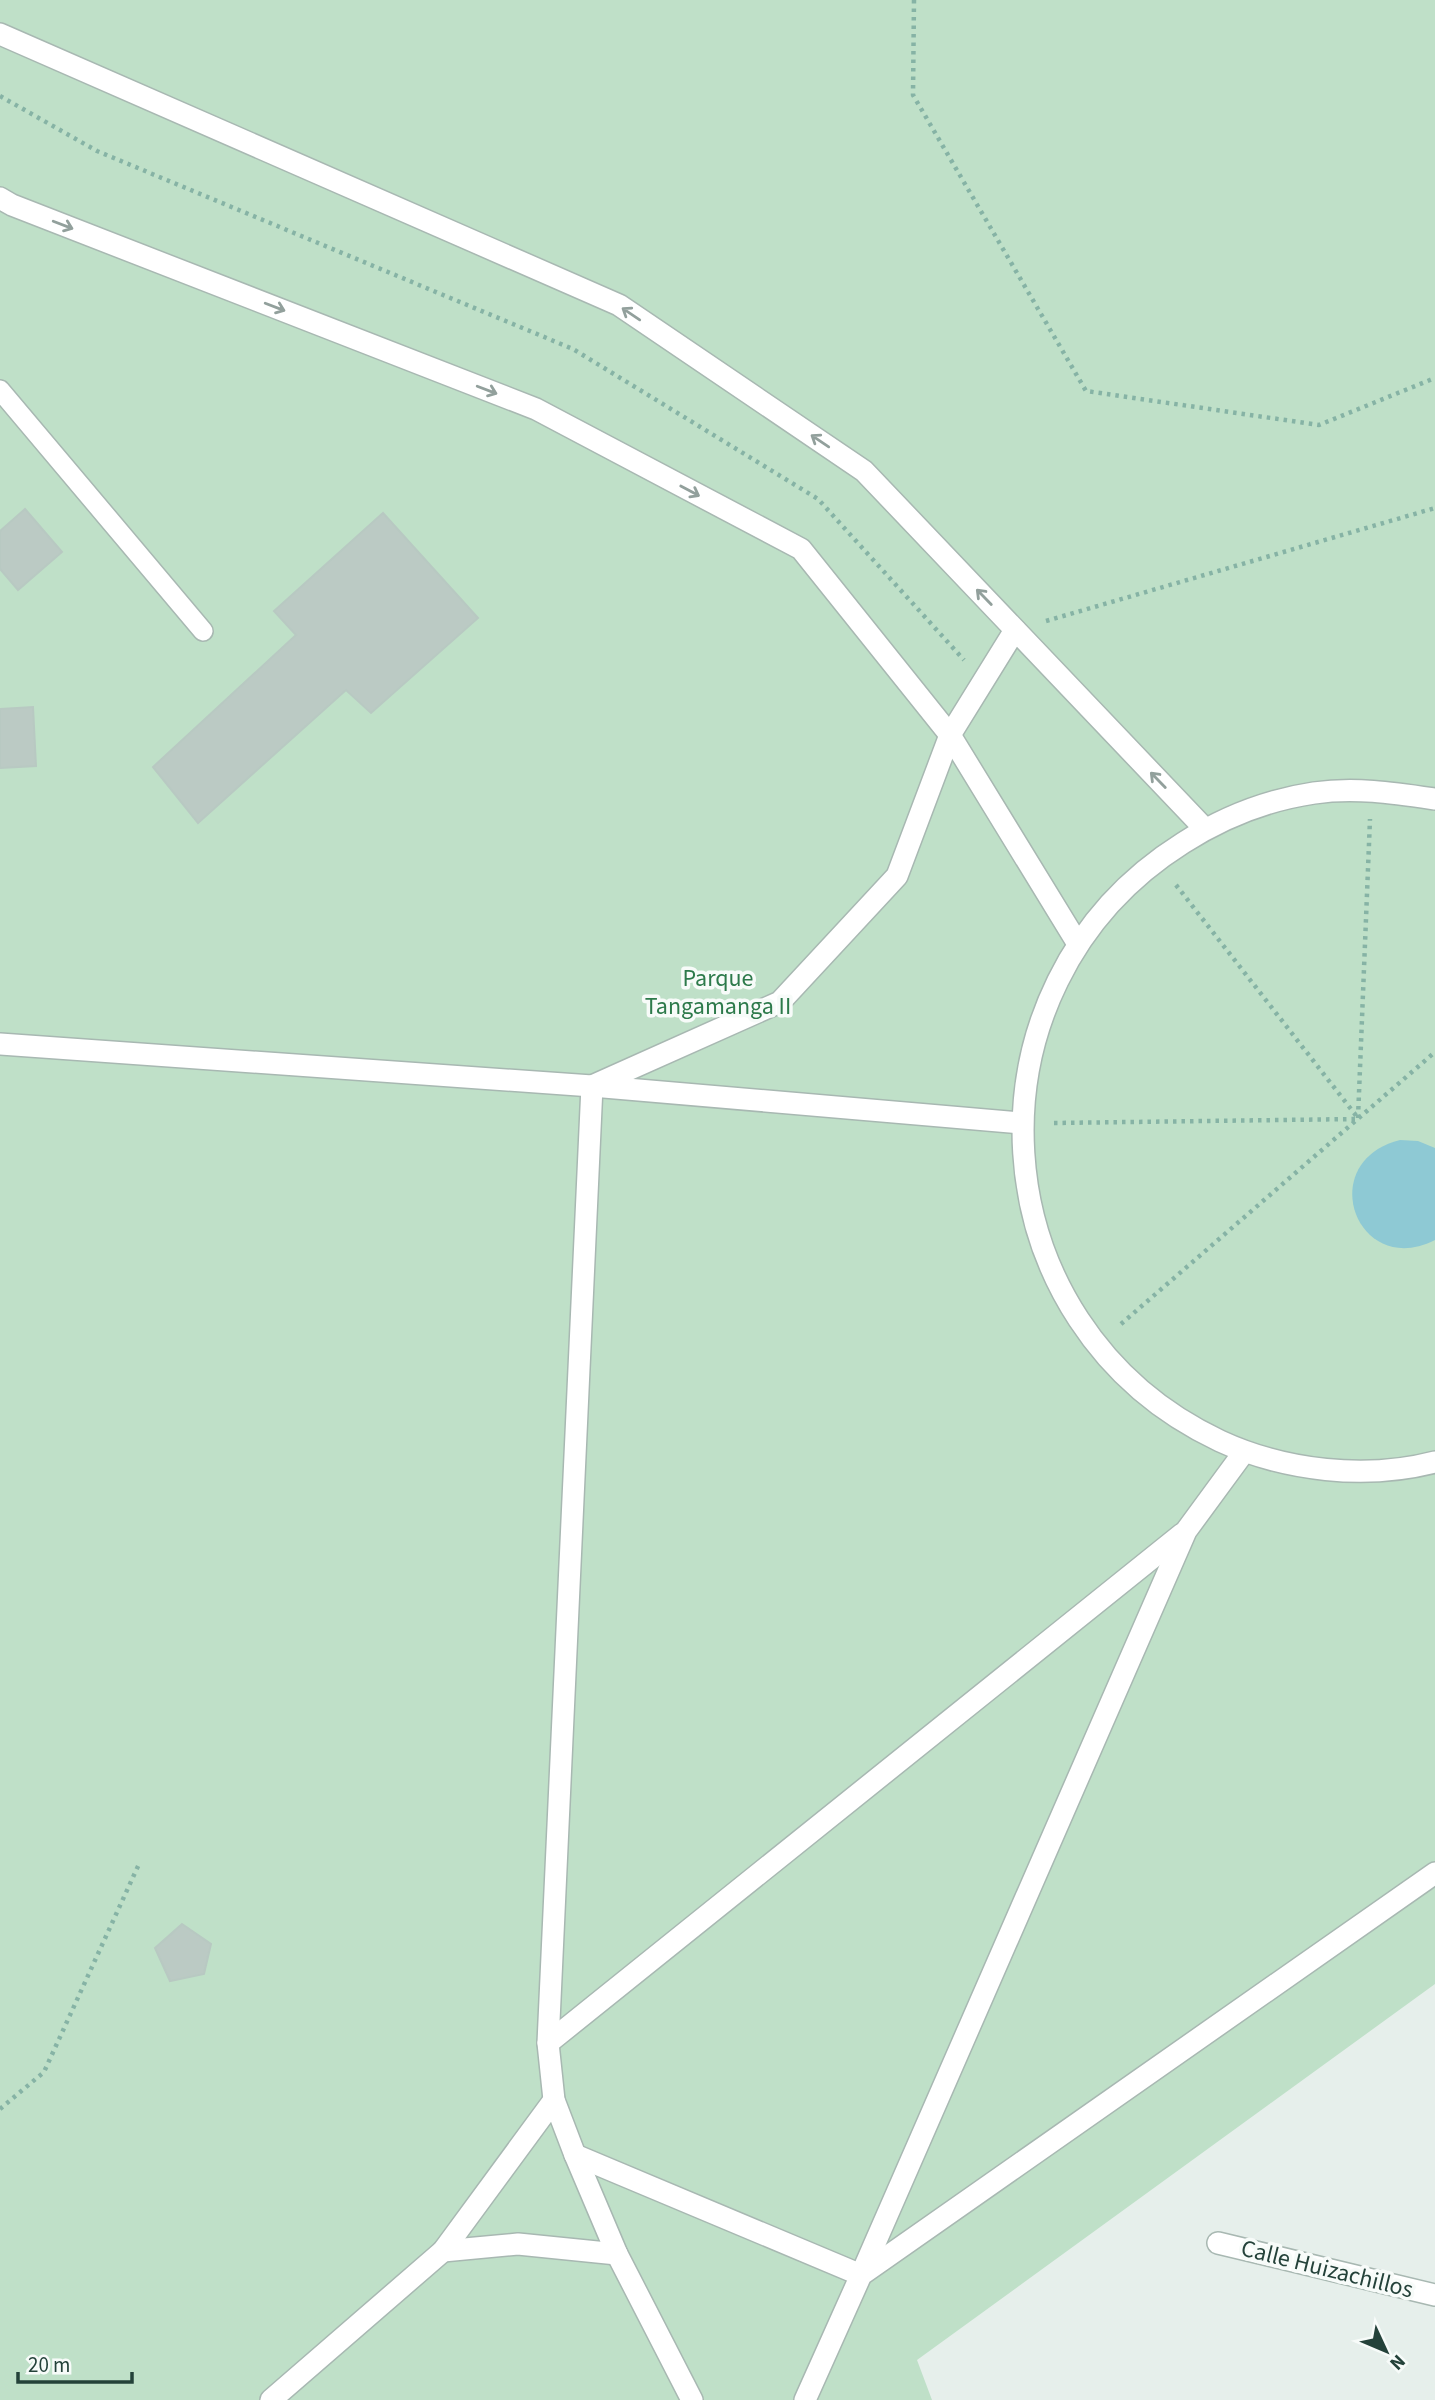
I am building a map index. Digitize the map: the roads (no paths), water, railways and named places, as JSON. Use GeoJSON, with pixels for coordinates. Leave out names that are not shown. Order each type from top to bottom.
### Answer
{"type":"FeatureCollection","features":[{"type":"Feature","properties":{"kind":"street"},"geometry":{"type":"LineString","coordinates":[[0,34],[619,306],[864,471],[1205,829]]}},
{"type":"Feature","properties":{"kind":"street"},"geometry":{"type":"LineString","coordinates":[[0,198],[536,409],[801,549],[950,735],[1078,944]]}},
{"type":"Feature","properties":{"kind":"street"},"geometry":{"type":"LineString","coordinates":[[592,1086],[780,1002],[897,876],[950,735],[1015,630]]}},
{"type":"Feature","properties":{"kind":"street"},"geometry":{"type":"LineString","coordinates":[[1435,799],[1372,789],[1302,796],[1258,806],[1205,829],[1156,860],[1114,898],[1078,944],[1048,1000],[1029,1060],[1021,1123],[1029,1203],[1054,1279],[1096,1346],[1139,1390],[1188,1426],[1244,1452],[1325,1471],[1407,1469],[1435,1462]]}},
{"type":"Feature","properties":{"kind":"street"},"geometry":{"type":"LineString","coordinates":[[0,1044],[592,1086],[1021,1123]]}},
{"type":"Feature","properties":{"kind":"street"},"geometry":{"type":"LineString","coordinates":[[592,1086],[548,2043],[554,2100],[575,2155],[617,2254],[692,2400]]}},
{"type":"Feature","properties":{"kind":"street"},"geometry":{"type":"LineString","coordinates":[[805,2400],[1186,1531],[1244,1452]]}},
{"type":"Feature","properties":{"kind":"street"},"geometry":{"type":"LineString","coordinates":[[1407,1469],[1435,1477]]}},
{"type":"Feature","properties":{"kind":"street"},"geometry":{"type":"LineString","coordinates":[[548,2043],[1186,1531]]}},
{"type":"Feature","properties":{"kind":"street"},"geometry":{"type":"LineString","coordinates":[[861,2275],[1435,1873]]}},
{"type":"Feature","properties":{"kind":"street"},"geometry":{"type":"LineString","coordinates":[[271,2400],[443,2251],[554,2100]]}},
{"type":"Feature","properties":{"kind":"street"},"geometry":{"type":"LineString","coordinates":[[575,2155],[861,2275]]}},
{"type":"Feature","properties":{"kind":"street","name":"Calle Huizachillos"},"geometry":{"type":"LineString","coordinates":[[1218,2243],[1435,2295]]}},
{"type":"Feature","properties":{"kind":"street"},"geometry":{"type":"LineString","coordinates":[[443,2251],[518,2244],[617,2254]]}},
{"type":"Feature","properties":{"kind":"street"},"geometry":{"type":"LineString","coordinates":[[815,2378],[825,2400]]}},
{"type":"Feature","properties":{"kind":"lane"},"geometry":{"type":"LineString","coordinates":[[0,390],[204,631]]}},
{"type":"Feature","properties":{"kind":"water"},"geometry":{"type":"Polygon","coordinates":[[[1400,1140],[1418,1141],[1435,1148],[1435,1240],[1408,1248],[1384,1244],[1367,1232],[1356,1213],[1352,1192],[1358,1171],[1373,1152],[1400,1140]]]}},
{"type":"Feature","properties":{"kind":"park label","name":"Parque Tangamanga II"},"geometry":{"type":"Point","coordinates":[718,992]}}]}
